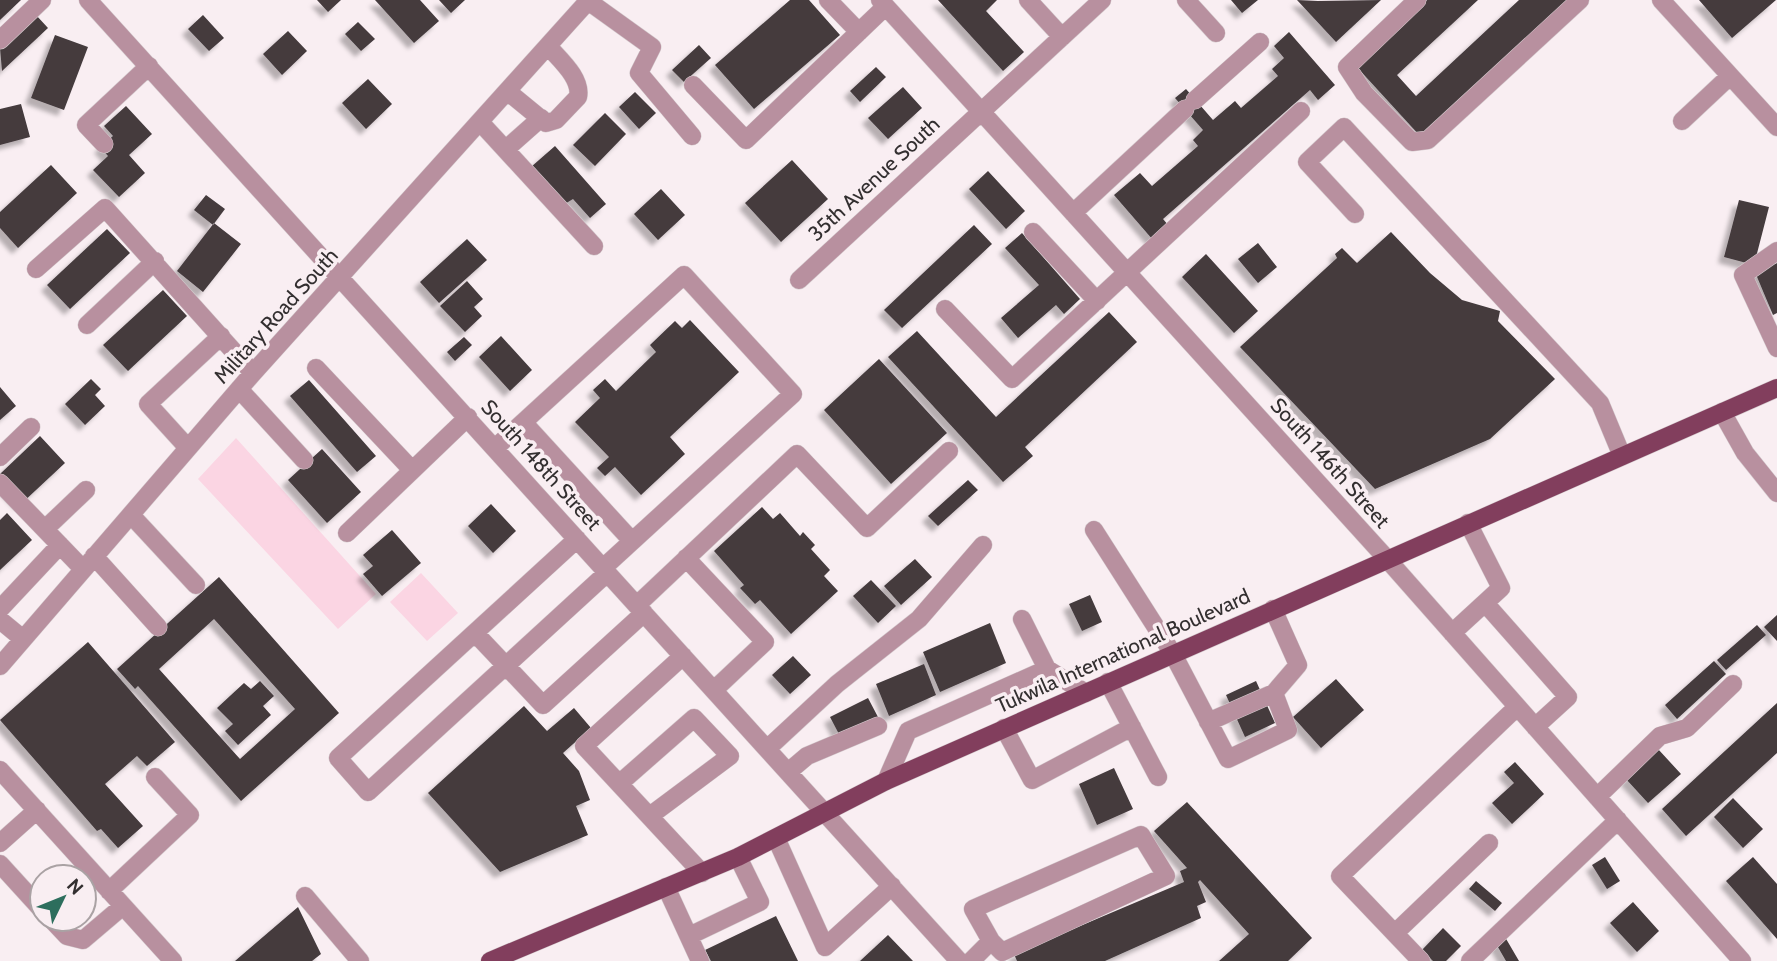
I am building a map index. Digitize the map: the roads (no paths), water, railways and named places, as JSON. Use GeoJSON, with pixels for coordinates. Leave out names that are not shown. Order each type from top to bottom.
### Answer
{"type":"FeatureCollection","features":[{"type":"Feature","properties":{"kind":"main road","name":"Tukwila International Boulevard"},"geometry":{"type":"LineString","coordinates":[[490,961],[738,857],[886,781],[1777,388]]}},
{"type":"Feature","properties":{"kind":"street"},"geometry":{"type":"LineString","coordinates":[[0,40],[42,0]]}},
{"type":"Feature","properties":{"kind":"street","name":"South 148th Street"},"geometry":{"type":"LineString","coordinates":[[88,0],[342,277],[959,961]]}},
{"type":"Feature","properties":{"kind":"street"},"geometry":{"type":"LineString","coordinates":[[588,0],[652,47],[639,73],[692,136]]}},
{"type":"Feature","properties":{"kind":"street","name":"Military Road South"},"geometry":{"type":"LineString","coordinates":[[0,666],[253,373],[588,0]]}},
{"type":"Feature","properties":{"kind":"street"},"geometry":{"type":"LineString","coordinates":[[828,0],[859,32]]}},
{"type":"Feature","properties":{"kind":"street"},"geometry":{"type":"LineString","coordinates":[[1028,0],[1062,37]]}},
{"type":"Feature","properties":{"kind":"street","name":"35th Avenue South"},"geometry":{"type":"LineString","coordinates":[[799,279],[1102,0]]}},
{"type":"Feature","properties":{"kind":"street"},"geometry":{"type":"LineString","coordinates":[[1186,0],[1216,33]]}},
{"type":"Feature","properties":{"kind":"street"},"geometry":{"type":"LineString","coordinates":[[1417,0],[1347,67],[1364,93],[1412,142],[1428,140],[1580,0]]}},
{"type":"Feature","properties":{"kind":"street"},"geometry":{"type":"LineString","coordinates":[[1661,0],[1777,127]]}},
{"type":"Feature","properties":{"kind":"street"},"geometry":{"type":"LineString","coordinates":[[693,85],[746,140],[859,32],[883,4]]}},
{"type":"Feature","properties":{"kind":"street","name":"South 146th Street"},"geometry":{"type":"LineString","coordinates":[[883,4],[1387,559],[1742,961]]}},
{"type":"Feature","properties":{"kind":"street"},"geometry":{"type":"LineString","coordinates":[[1073,213],[1259,41]]}},
{"type":"Feature","properties":{"kind":"street"},"geometry":{"type":"LineString","coordinates":[[508,91],[546,122],[556,120],[580,92],[570,71],[548,46]]}},
{"type":"Feature","properties":{"kind":"street"},"geometry":{"type":"LineString","coordinates":[[104,144],[86,125],[149,66]]}},
{"type":"Feature","properties":{"kind":"street"},"geometry":{"type":"LineString","coordinates":[[1682,121],[1730,76]]}},
{"type":"Feature","properties":{"kind":"street"},"geometry":{"type":"LineString","coordinates":[[945,309],[1012,379],[1301,111]]}},
{"type":"Feature","properties":{"kind":"street"},"geometry":{"type":"LineString","coordinates":[[506,149],[541,118]]}},
{"type":"Feature","properties":{"kind":"street"},"geometry":{"type":"LineString","coordinates":[[480,122],[594,246]]}},
{"type":"Feature","properties":{"kind":"street"},"geometry":{"type":"LineString","coordinates":[[1355,214],[1307,162],[1344,127],[1601,403],[1622,456]]}},
{"type":"Feature","properties":{"kind":"street"},"geometry":{"type":"LineString","coordinates":[[36,269],[105,208],[253,373]]}},
{"type":"Feature","properties":{"kind":"street"},"geometry":{"type":"LineString","coordinates":[[1033,232],[1097,302]]}},
{"type":"Feature","properties":{"kind":"street"},"geometry":{"type":"LineString","coordinates":[[1777,251],[1743,275],[1777,348]]}},
{"type":"Feature","properties":{"kind":"street"},"geometry":{"type":"LineString","coordinates":[[87,325],[155,261]]}},
{"type":"Feature","properties":{"kind":"street"},"geometry":{"type":"LineString","coordinates":[[495,448],[684,275],[793,394],[632,541],[506,665],[368,792],[338,758],[577,539]]}},
{"type":"Feature","properties":{"kind":"street"},"geometry":{"type":"LineString","coordinates":[[188,448],[148,404],[221,336]]}},
{"type":"Feature","properties":{"kind":"street"},"geometry":{"type":"LineString","coordinates":[[316,368],[412,470]]}},
{"type":"Feature","properties":{"kind":"street"},"geometry":{"type":"LineString","coordinates":[[239,389],[304,460]]}},
{"type":"Feature","properties":{"kind":"street"},"geometry":{"type":"LineString","coordinates":[[1722,412],[1745,453],[1777,493]]}},
{"type":"Feature","properties":{"kind":"street"},"geometry":{"type":"LineString","coordinates":[[347,533],[468,417]]}},
{"type":"Feature","properties":{"kind":"street"},"geometry":{"type":"LineString","coordinates":[[524,423],[632,541]]}},
{"type":"Feature","properties":{"kind":"street"},"geometry":{"type":"LineString","coordinates":[[0,457],[31,427]]}},
{"type":"Feature","properties":{"kind":"street"},"geometry":{"type":"LineString","coordinates":[[475,633],[543,705],[640,609],[686,558],[797,454],[867,528],[949,451]]}},
{"type":"Feature","properties":{"kind":"street"},"geometry":{"type":"LineString","coordinates":[[45,529],[86,490]]}},
{"type":"Feature","properties":{"kind":"street"},"geometry":{"type":"LineString","coordinates":[[3,493],[60,545],[89,563],[158,627]]}},
{"type":"Feature","properties":{"kind":"street"},"geometry":{"type":"LineString","coordinates":[[131,515],[196,585]]}},
{"type":"Feature","properties":{"kind":"street"},"geometry":{"type":"LineString","coordinates":[[1452,633],[1500,588],[1468,523]]}},
{"type":"Feature","properties":{"kind":"street"},"geometry":{"type":"LineString","coordinates":[[1094,530],[1173,654],[1228,759],[1288,730],[1269,695]]}},
{"type":"Feature","properties":{"kind":"street"},"geometry":{"type":"LineString","coordinates":[[0,609],[60,545]]}},
{"type":"Feature","properties":{"kind":"street"},"geometry":{"type":"LineString","coordinates":[[767,748],[837,684],[919,619],[983,545]]}},
{"type":"Feature","properties":{"kind":"street"},"geometry":{"type":"LineString","coordinates":[[686,558],[765,642],[714,690]]}},
{"type":"Feature","properties":{"kind":"street"},"geometry":{"type":"LineString","coordinates":[[1485,603],[1568,697],[1535,727]]}},
{"type":"Feature","properties":{"kind":"street"},"geometry":{"type":"LineString","coordinates":[[1208,722],[1269,695],[1298,665],[1273,609]]}},
{"type":"Feature","properties":{"kind":"street"},"geometry":{"type":"LineString","coordinates":[[1022,619],[1047,669],[1086,693]]}},
{"type":"Feature","properties":{"kind":"street"},"geometry":{"type":"LineString","coordinates":[[0,620],[23,639]]}},
{"type":"Feature","properties":{"kind":"street"},"geometry":{"type":"LineString","coordinates":[[683,656],[584,746],[651,815],[702,873]]}},
{"type":"Feature","properties":{"kind":"street"},"geometry":{"type":"LineString","coordinates":[[886,781],[908,731],[1047,669]]}},
{"type":"Feature","properties":{"kind":"street"},"geometry":{"type":"LineString","coordinates":[[1108,682],[1158,777]]}},
{"type":"Feature","properties":{"kind":"street"},"geometry":{"type":"LineString","coordinates":[[1597,797],[1660,736],[1687,728],[1733,684]]}},
{"type":"Feature","properties":{"kind":"street"},"geometry":{"type":"LineString","coordinates":[[1421,961],[1340,876],[1517,707]]}},
{"type":"Feature","properties":{"kind":"street"},"geometry":{"type":"LineString","coordinates":[[620,783],[694,718],[730,756],[651,815]]}},
{"type":"Feature","properties":{"kind":"street"},"geometry":{"type":"LineString","coordinates":[[788,772],[807,755],[878,726]]}},
{"type":"Feature","properties":{"kind":"street"},"geometry":{"type":"LineString","coordinates":[[1004,728],[1032,780],[1132,727]]}},
{"type":"Feature","properties":{"kind":"street"},"geometry":{"type":"LineString","coordinates":[[0,770],[173,961]]}},
{"type":"Feature","properties":{"kind":"street"},"geometry":{"type":"LineString","coordinates":[[109,891],[190,815],[155,777]]}},
{"type":"Feature","properties":{"kind":"street"},"geometry":{"type":"LineString","coordinates":[[0,843],[37,810]]}},
{"type":"Feature","properties":{"kind":"street"},"geometry":{"type":"LineString","coordinates":[[1470,961],[1618,820]]}},
{"type":"Feature","properties":{"kind":"street"},"geometry":{"type":"LineString","coordinates":[[971,961],[1001,951],[1166,876],[1141,835],[973,909],[1001,951]]}},
{"type":"Feature","properties":{"kind":"street"},"geometry":{"type":"LineString","coordinates":[[776,838],[825,947],[891,886]]}},
{"type":"Feature","properties":{"kind":"street"},"geometry":{"type":"LineString","coordinates":[[1395,933],[1489,843]]}},
{"type":"Feature","properties":{"kind":"street"},"geometry":{"type":"LineString","coordinates":[[689,936],[760,902],[738,857]]}},
{"type":"Feature","properties":{"kind":"street"},"geometry":{"type":"LineString","coordinates":[[0,864],[28,895]]}},
{"type":"Feature","properties":{"kind":"street"},"geometry":{"type":"LineString","coordinates":[[666,887],[699,961]]}},
{"type":"Feature","properties":{"kind":"street"},"geometry":{"type":"LineString","coordinates":[[305,895],[360,961]]}},
{"type":"Feature","properties":{"kind":"street"},"geometry":{"type":"LineString","coordinates":[[98,927],[123,906]]}},
{"type":"Feature","properties":{"kind":"street"},"geometry":{"type":"LineString","coordinates":[[63,933],[83,940],[91,933]]}}]}
